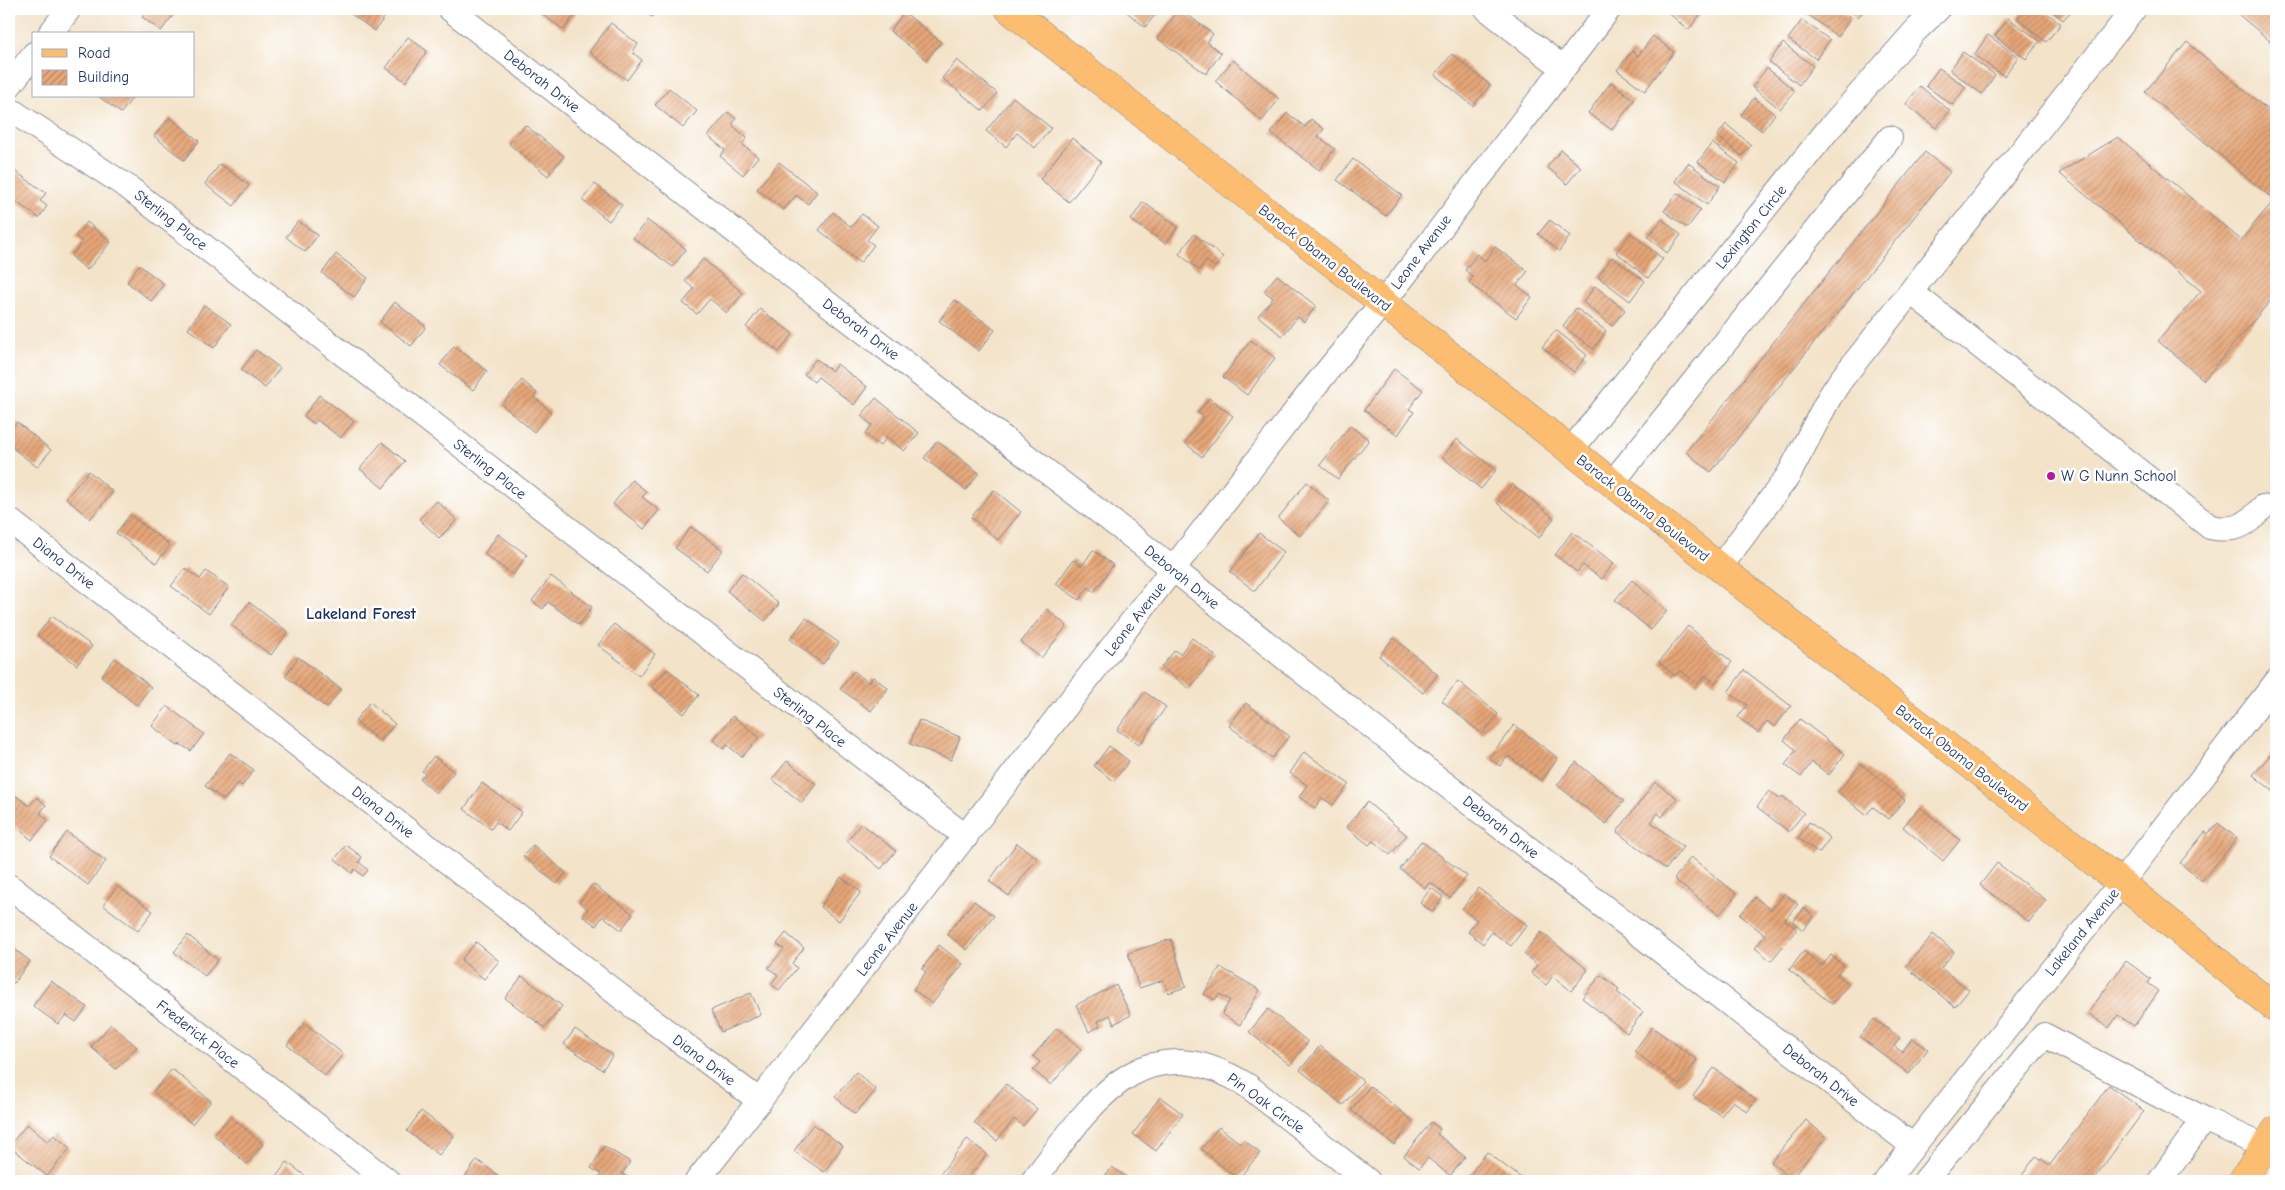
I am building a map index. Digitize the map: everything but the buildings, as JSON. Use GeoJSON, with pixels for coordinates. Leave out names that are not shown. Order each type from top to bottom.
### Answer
{"type":"FeatureCollection","features":[{"type":"Feature","properties":{"kind":"main road","name":"Barack Obama Boulevard"},"geometry":{"type":"LineString","coordinates":[[1009,9],[2121,883],[2276,1009]]}},
{"type":"Feature","properties":{"kind":"main road"},"geometry":{"type":"LineString","coordinates":[[2242,1181],[2270,1138]]}},
{"type":"Feature","properties":{"kind":"street"},"geometry":{"type":"LineString","coordinates":[[52,32],[69,9]]}},
{"type":"Feature","properties":{"kind":"street","name":"Deborah Drive"},"geometry":{"type":"LineString","coordinates":[[450,9],[814,293],[1174,570],[1406,754],[1913,1146]]}},
{"type":"Feature","properties":{"kind":"street"},"geometry":{"type":"LineString","coordinates":[[1487,9],[1563,68]]}},
{"type":"Feature","properties":{"kind":"street","name":"Leone Avenue"},"geometry":{"type":"LineString","coordinates":[[697,1181],[1609,9]]}},
{"type":"Feature","properties":{"kind":"street","name":"Lexington Circle"},"geometry":{"type":"LineString","coordinates":[[1571,450],[1827,131],[1898,50],[1938,9]]}},
{"type":"Feature","properties":{"kind":"street"},"geometry":{"type":"LineString","coordinates":[[1720,567],[1788,476],[1840,381],[2134,9]]}},
{"type":"Feature","properties":{"kind":"street"},"geometry":{"type":"LineString","coordinates":[[9,86],[32,57]]}},
{"type":"Feature","properties":{"kind":"street","name":"Sterling Place"},"geometry":{"type":"LineString","coordinates":[[9,109],[129,188],[966,837]]}},
{"type":"Feature","properties":{"kind":"street"},"geometry":{"type":"LineString","coordinates":[[1612,483],[1890,138]]}},
{"type":"Feature","properties":{"kind":"street"},"geometry":{"type":"LineString","coordinates":[[1911,292],[2210,527],[2227,531],[2243,525],[2263,507]]}},
{"type":"Feature","properties":{"kind":"street","name":"Diana Drive"},"geometry":{"type":"LineString","coordinates":[[9,520],[626,1001],[760,1102]]}},
{"type":"Feature","properties":{"kind":"street","name":"Lakeland Avenue"},"geometry":{"type":"LineString","coordinates":[[1886,1181],[2121,883],[2276,682]]}},
{"type":"Feature","properties":{"kind":"street","name":"Frederick Place"},"geometry":{"type":"LineString","coordinates":[[9,886],[388,1181]]}},
{"type":"Feature","properties":{"kind":"street"},"geometry":{"type":"LineString","coordinates":[[1925,1181],[2044,1035],[2204,1119],[2270,1138]]}},
{"type":"Feature","properties":{"kind":"street","name":"Pin Oak Circle"},"geometry":{"type":"LineString","coordinates":[[1033,1181],[1103,1093],[1132,1074],[1160,1063],[1177,1062],[1211,1066],[1229,1074],[1248,1086],[1360,1179]]}},
{"type":"Feature","properties":{"kind":"street"},"geometry":{"type":"LineString","coordinates":[[2160,1181],[2204,1119]]}},
{"type":"Feature","properties":{"kind":"place","name":"W G Nunn School"},"geometry":{"type":"Point","coordinates":[2051,476]}},
{"type":"Feature","properties":{"kind":"district","name":"Lakeland Forest"},"geometry":{"type":"Point","coordinates":[361,613]}}]}
